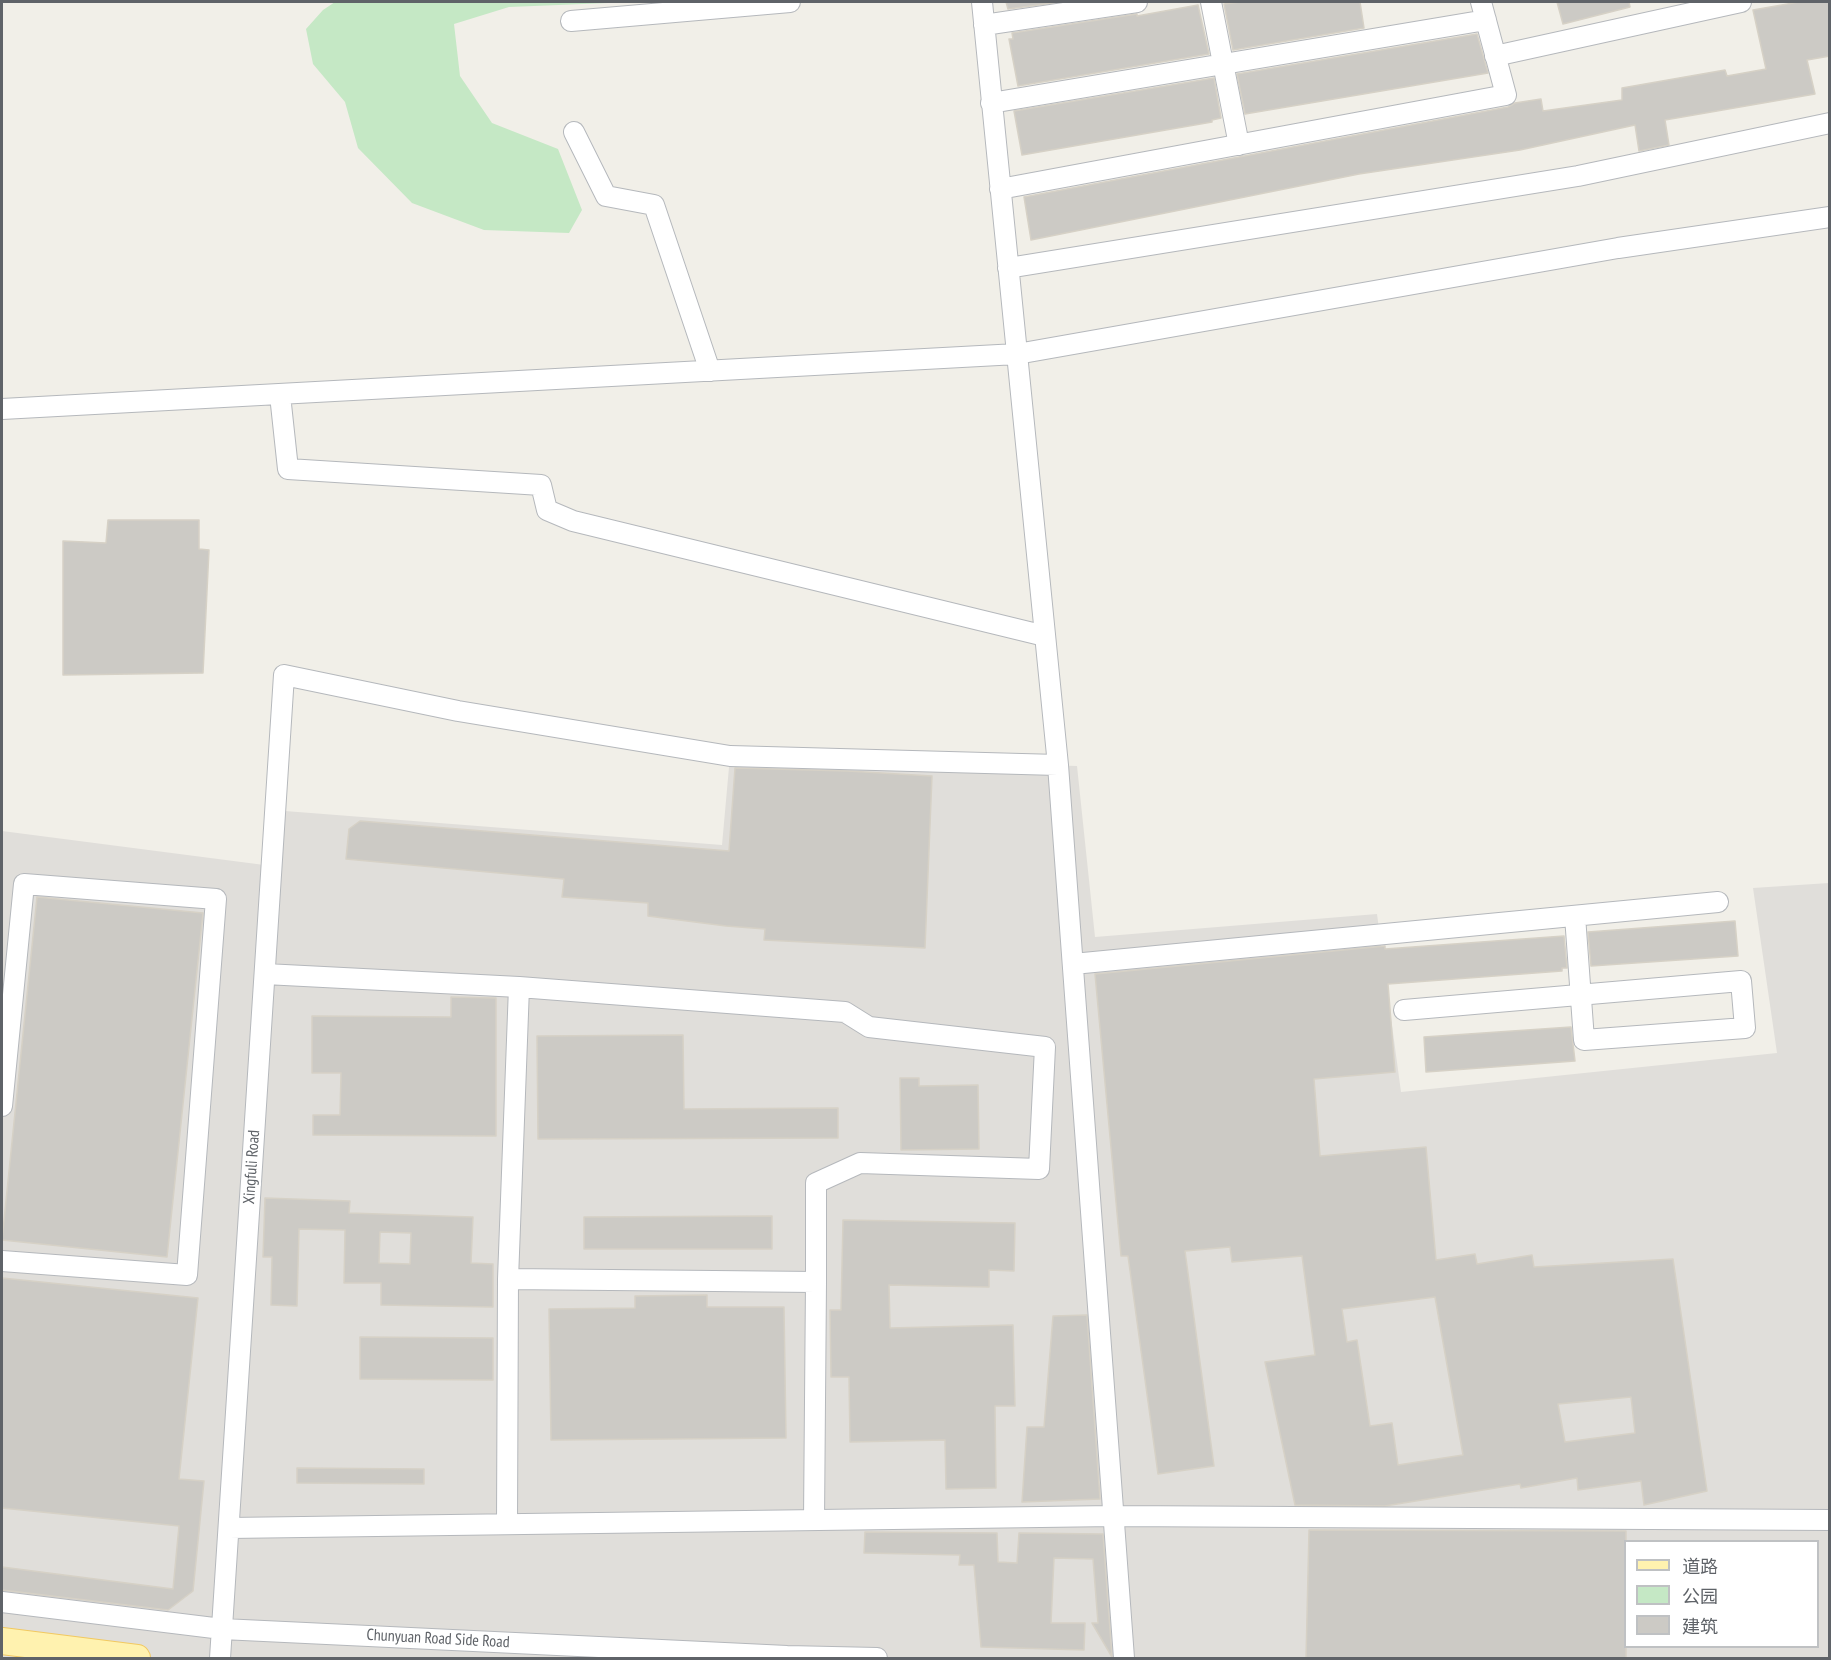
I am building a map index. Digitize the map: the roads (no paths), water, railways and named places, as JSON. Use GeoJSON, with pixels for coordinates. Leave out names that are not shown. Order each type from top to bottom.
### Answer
{"type":"FeatureCollection","features":[{"type":"Feature","properties":{"kind":"main road"},"geometry":{"type":"LineString","coordinates":[[2,1641],[137,1659]]}},
{"type":"Feature","properties":{"kind":"street"},"geometry":{"type":"LineString","coordinates":[[571,21],[790,2]]}},
{"type":"Feature","properties":{"kind":"street"},"geometry":{"type":"LineString","coordinates":[[982,2],[1058,765],[1124,1659]]}},
{"type":"Feature","properties":{"kind":"street"},"geometry":{"type":"LineString","coordinates":[[984,25],[1137,2]]}},
{"type":"Feature","properties":{"kind":"street"},"geometry":{"type":"LineString","coordinates":[[1211,2],[1239,145]]}},
{"type":"Feature","properties":{"kind":"street"},"geometry":{"type":"LineString","coordinates":[[1495,56],[1741,2]]}},
{"type":"Feature","properties":{"kind":"street"},"geometry":{"type":"LineString","coordinates":[[991,103],[1223,64],[1484,10],[1506,95],[1000,189]]}},
{"type":"Feature","properties":{"kind":"street"},"geometry":{"type":"LineString","coordinates":[[1008,268],[1578,176],[1830,123]]}},
{"type":"Feature","properties":{"kind":"street"},"geometry":{"type":"LineString","coordinates":[[574,132],[606,196],[654,205],[710,371]]}},
{"type":"Feature","properties":{"kind":"street"},"geometry":{"type":"LineString","coordinates":[[2,409],[1017,354],[1618,248],[1830,217]]}},
{"type":"Feature","properties":{"kind":"street"},"geometry":{"type":"LineString","coordinates":[[280,394],[288,469],[541,485],[547,510],[573,521],[1045,636]]}},
{"type":"Feature","properties":{"kind":"street","name":"Xingfuli Road"},"geometry":{"type":"LineString","coordinates":[[220,1659],[284,675],[458,711],[730,756],[1058,765]]}},
{"type":"Feature","properties":{"kind":"street"},"geometry":{"type":"LineString","coordinates":[[2,1106],[24,884],[216,899],[187,1275],[2,1261]]}},
{"type":"Feature","properties":{"kind":"street"},"geometry":{"type":"LineString","coordinates":[[1072,964],[1718,902]]}},
{"type":"Feature","properties":{"kind":"street"},"geometry":{"type":"LineString","coordinates":[[1404,1010],[1581,995],[1741,981],[1744,1028],[1584,1040],[1581,995],[1575,916]]}},
{"type":"Feature","properties":{"kind":"street"},"geometry":{"type":"LineString","coordinates":[[265,974],[519,987],[845,1012],[869,1027],[1045,1047],[1039,1169],[860,1163],[816,1183],[814,1520]]}},
{"type":"Feature","properties":{"kind":"street"},"geometry":{"type":"LineString","coordinates":[[507,1524],[508,1279],[519,987]]}},
{"type":"Feature","properties":{"kind":"street"},"geometry":{"type":"LineString","coordinates":[[508,1279],[816,1282]]}},
{"type":"Feature","properties":{"kind":"street"},"geometry":{"type":"LineString","coordinates":[[229,1528],[1114,1516],[1830,1520]]}},
{"type":"Feature","properties":{"kind":"street","name":"Chunyuan Road Side Road"},"geometry":{"type":"LineString","coordinates":[[2,1602],[222,1629],[876,1659]]}}]}
